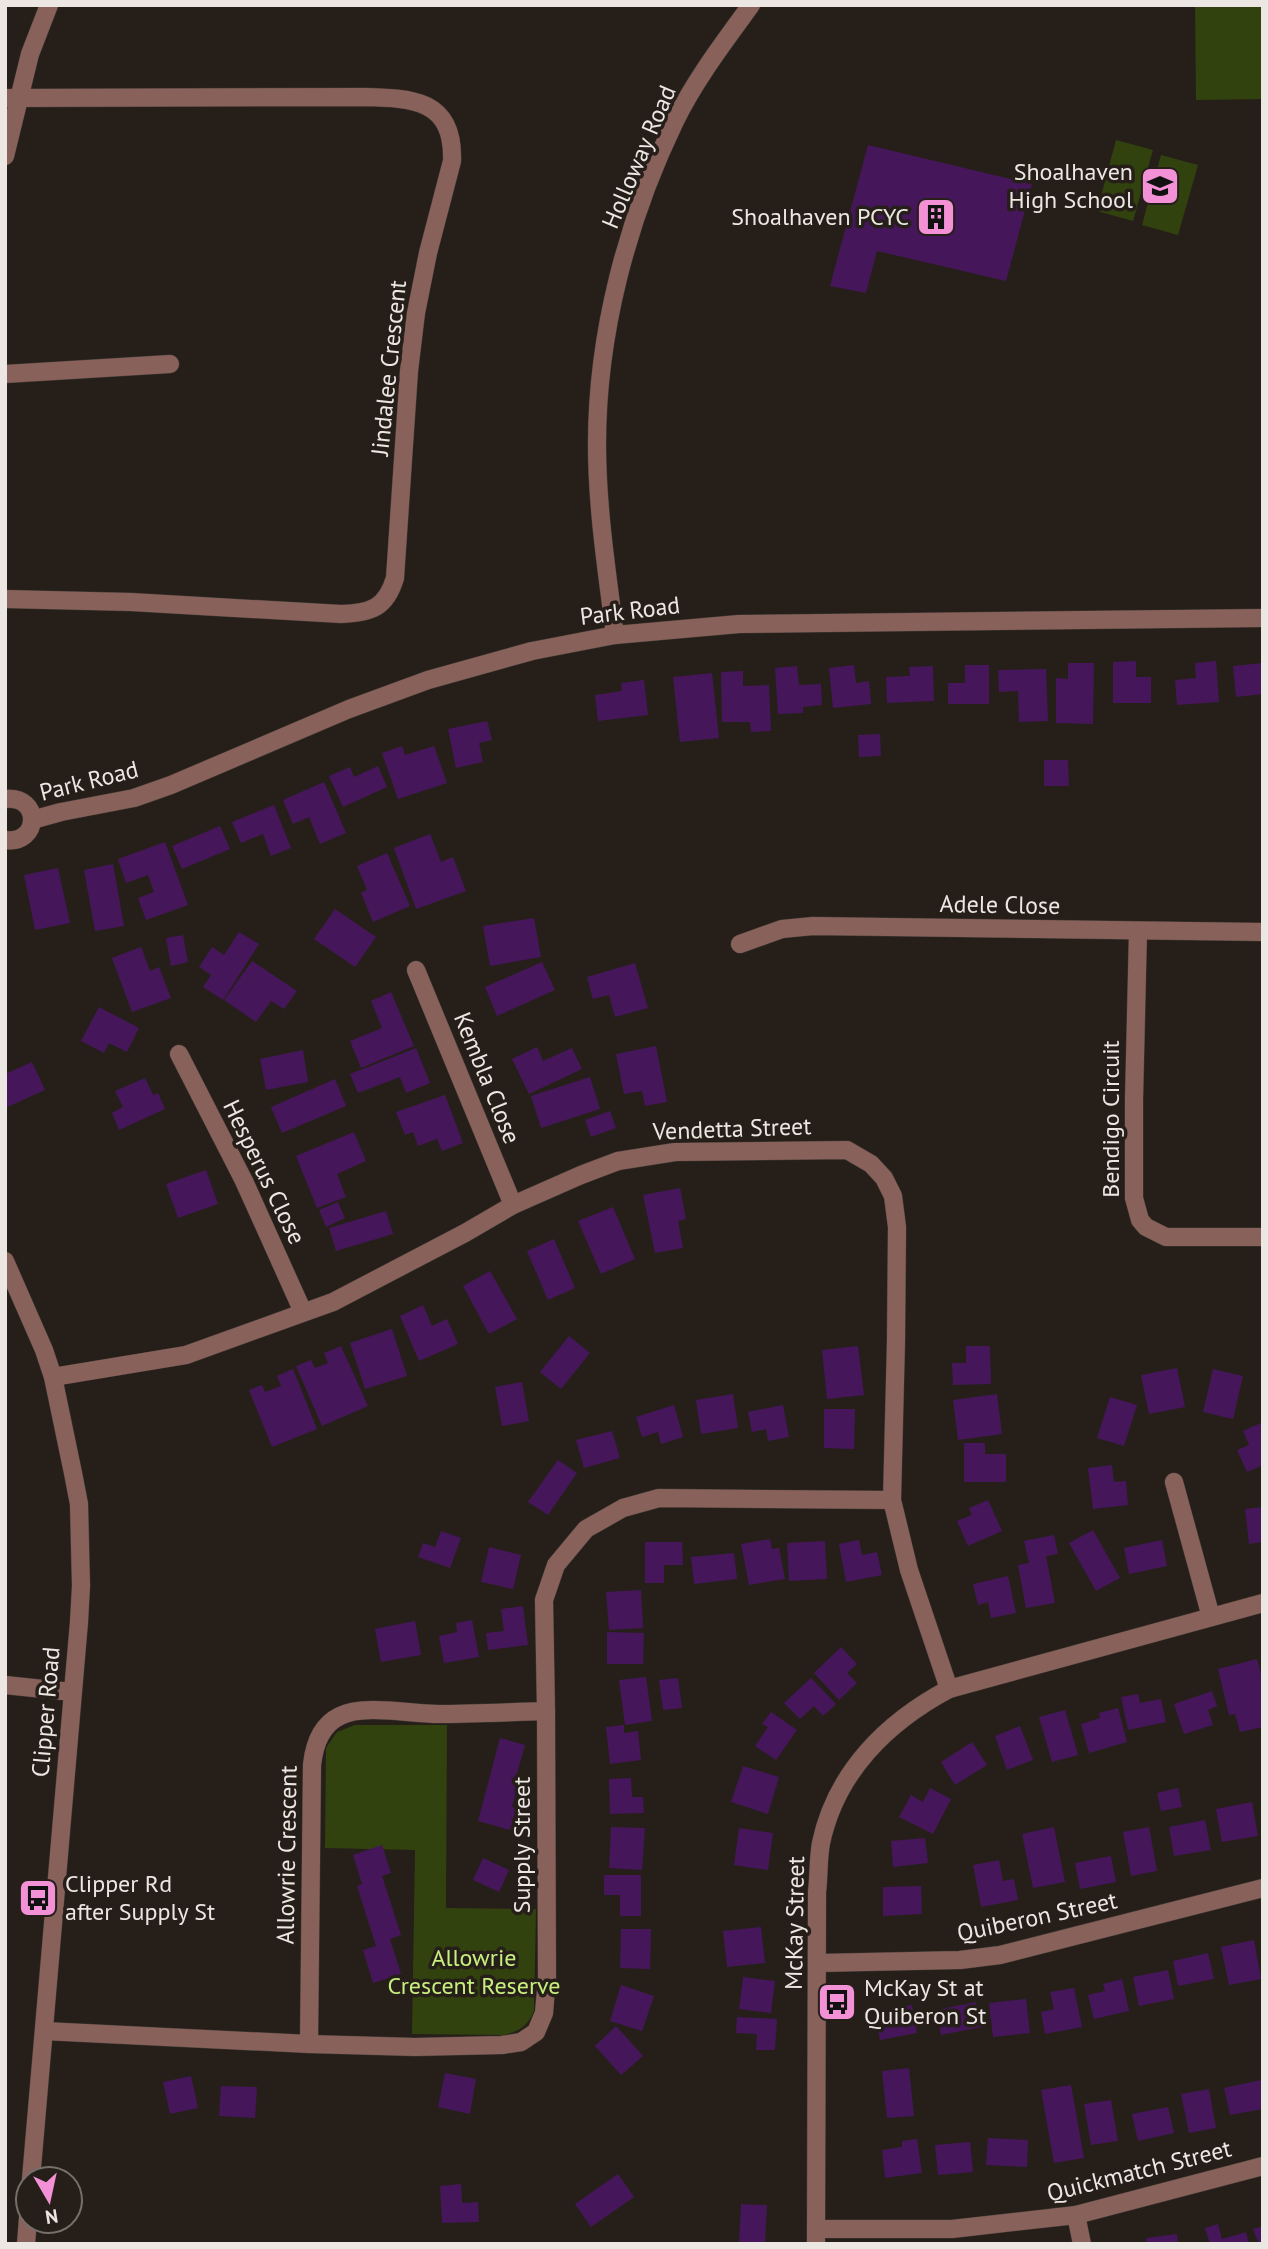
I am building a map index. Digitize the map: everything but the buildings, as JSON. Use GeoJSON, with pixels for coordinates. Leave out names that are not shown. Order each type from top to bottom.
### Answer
{"type":"FeatureCollection","features":[{"type":"Feature","properties":{"kind":"street"},"geometry":{"type":"LineString","coordinates":[[5,156],[12,98],[49,5]]}},
{"type":"Feature","properties":{"kind":"street","name":"Holloway Road"},"geometry":{"type":"LineString","coordinates":[[615,635],[602,535],[597,445],[600,388],[612,304],[636,216],[675,121],[701,76],[751,5]]}},
{"type":"Feature","properties":{"kind":"street","name":"Jindalee Crescent"},"geometry":{"type":"LineString","coordinates":[[5,599],[131,602],[341,614],[368,612],[386,600],[395,578],[409,371],[416,313],[428,253],[452,161],[450,136],[445,125],[428,105],[415,101],[363,97],[12,98]]}},
{"type":"Feature","properties":{"kind":"street"},"geometry":{"type":"LineString","coordinates":[[5,374],[170,365]]}},
{"type":"Feature","properties":{"kind":"street","name":"Park Road"},"geometry":{"type":"LineString","coordinates":[[33,820],[134,798],[171,785],[349,709],[428,680],[519,654],[615,635],[752,624],[1263,618]]}},
{"type":"Feature","properties":{"kind":"street"},"geometry":{"type":"LineString","coordinates":[[5,779],[6,798],[25,803],[33,820],[25,836],[18,840],[5,840]]}},
{"type":"Feature","properties":{"kind":"street","name":"Adele Close"},"geometry":{"type":"LineString","coordinates":[[740,944],[782,929],[813,926],[1263,932]]}},
{"type":"Feature","properties":{"kind":"street","name":"Bendigo Circuit"},"geometry":{"type":"LineString","coordinates":[[1138,931],[1134,1184],[1136,1209],[1140,1220],[1156,1233],[1166,1237],[1263,1237]]}},
{"type":"Feature","properties":{"kind":"street","name":"Kembla Close"},"geometry":{"type":"LineString","coordinates":[[416,970],[513,1205]]}},
{"type":"Feature","properties":{"kind":"street","name":"Hesperus Close"},"geometry":{"type":"LineString","coordinates":[[179,1054],[244,1181],[303,1312]]}},
{"type":"Feature","properties":{"kind":"street","name":"Vendetta Street"},"geometry":{"type":"LineString","coordinates":[[53,1377],[186,1355],[333,1302],[513,1205],[618,1161],[675,1152],[847,1150],[872,1164],[884,1178],[893,1196],[897,1227],[892,1500],[909,1570],[949,1689]]}},
{"type":"Feature","properties":{"kind":"street","name":"Clipper Road"},"geometry":{"type":"LineString","coordinates":[[5,1261],[53,1377],[79,1504],[81,1586],[32,2165]]}},
{"type":"Feature","properties":{"kind":"street"},"geometry":{"type":"LineString","coordinates":[[1174,1482],[1211,1617]]}},
{"type":"Feature","properties":{"kind":"street","name":"Supply Street"},"geometry":{"type":"LineString","coordinates":[[44,2031],[415,2047],[502,2045],[521,2042],[536,2032],[544,2013],[547,1977],[544,1600],[556,1565],[586,1529],[623,1508],[659,1498],[892,1500]]}},
{"type":"Feature","properties":{"kind":"street","name":"McKay Street"},"geometry":{"type":"LineString","coordinates":[[816,2236],[818,1880],[821,1845],[830,1813],[844,1785],[865,1754],[882,1735],[918,1706],[949,1689],[1263,1603]]}},
{"type":"Feature","properties":{"kind":"street"},"geometry":{"type":"LineString","coordinates":[[5,1685],[72,1692]]}},
{"type":"Feature","properties":{"kind":"street","name":"Allowrie Crescent"},"geometry":{"type":"LineString","coordinates":[[309,2044],[312,1765],[314,1747],[321,1733],[340,1716],[359,1711],[435,1714],[546,1711]]}},
{"type":"Feature","properties":{"kind":"street","name":"Quiberon Street"},"geometry":{"type":"LineString","coordinates":[[818,1962],[960,1960],[1000,1955],[1263,1888]]}},
{"type":"Feature","properties":{"kind":"street","name":"Quickmatch Street"},"geometry":{"type":"LineString","coordinates":[[816,2236],[952,2229],[1076,2215],[1263,2166]]}},
{"type":"Feature","properties":{"kind":"street"},"geometry":{"type":"LineString","coordinates":[[1076,2215],[1082,2244]]}},
{"type":"Feature","properties":{"kind":"green space"},"geometry":{"type":"Polygon","coordinates":[[[1195,5],[1263,5],[1263,99],[1196,100],[1195,5]]]}},
{"type":"Feature","properties":{"kind":"green space"},"geometry":{"type":"Polygon","coordinates":[[[1116,140],[1153,150],[1133,221],[1097,211],[1116,140]]]}},
{"type":"Feature","properties":{"kind":"green space"},"geometry":{"type":"Polygon","coordinates":[[[1161,155],[1198,165],[1178,235],[1142,225],[1161,155]]]}},
{"type":"Feature","properties":{"kind":"green space","name":"Allowrie Crescent Reserve"},"geometry":{"type":"Polygon","coordinates":[[[355,1725],[447,1725],[446,1908],[536,1909],[534,2011],[529,2021],[518,2030],[503,2035],[412,2034],[415,1850],[325,1848],[326,1748],[337,1732],[355,1725]]]}},
{"type":"Feature","properties":{"kind":"place","name":"Shoalhaven High School"},"geometry":{"type":"Point","coordinates":[1160,186]}},
{"type":"Feature","properties":{"kind":"place","name":"Shoalhaven PCYC"},"geometry":{"type":"Point","coordinates":[936,217]}},
{"type":"Feature","properties":{"kind":"place","name":"Clipper Rd after Supply St"},"geometry":{"type":"Point","coordinates":[38,1898]}},
{"type":"Feature","properties":{"kind":"place","name":"McKay St at Quiberon St"},"geometry":{"type":"Point","coordinates":[837,2002]}}]}
